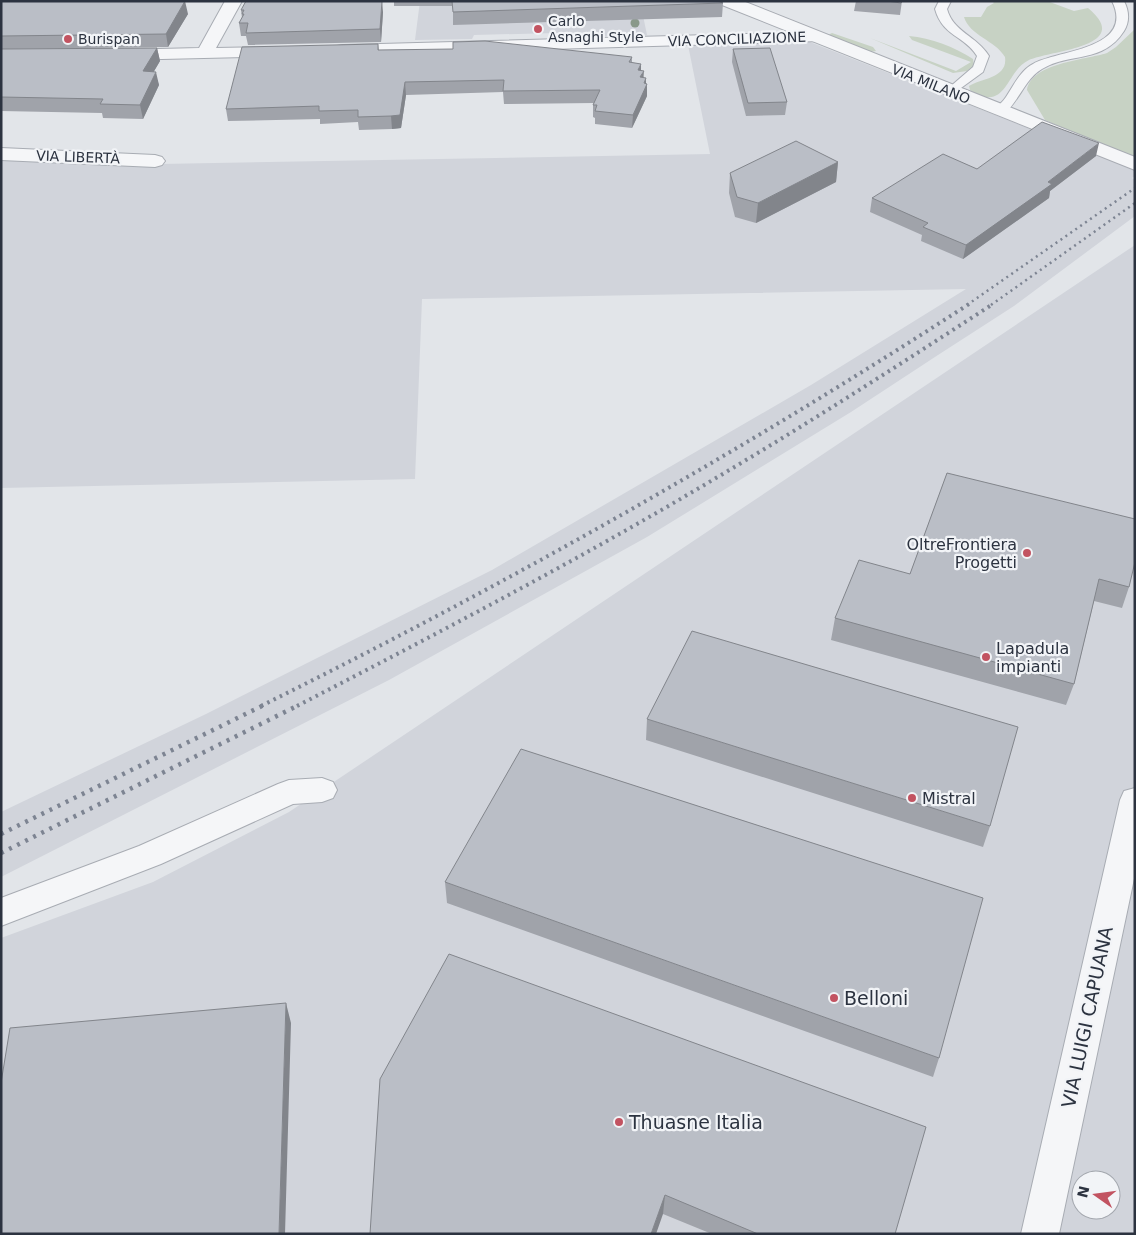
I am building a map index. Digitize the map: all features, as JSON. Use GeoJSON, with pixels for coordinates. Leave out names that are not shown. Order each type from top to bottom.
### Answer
{"type":"FeatureCollection","features":[{"type":"Feature","properties":{"kind":"street"},"geometry":{"type":"LineString","coordinates":[[204,54],[234,1]]}},
{"type":"Feature","properties":{"kind":"street","name":"VIA MILANO"},"geometry":{"type":"LineString","coordinates":[[728,1],[950,92],[1135,164]]}},
{"type":"Feature","properties":{"kind":"street","name":"VIA CONCILIAZIONE"},"geometry":{"type":"LineString","coordinates":[[324,50],[814,37]]}},
{"type":"Feature","properties":{"kind":"street"},"geometry":{"type":"LineString","coordinates":[[108,55],[294,51]]}},
{"type":"Feature","properties":{"kind":"street","name":"VIA LIBERTÀ"},"geometry":{"type":"LineString","coordinates":[[1,154],[155,160]]}},
{"type":"Feature","properties":{"kind":"street"},"geometry":{"type":"LineString","coordinates":[[1,912],[150,855],[288,792],[322,790]]}},
{"type":"Feature","properties":{"kind":"street","name":"VIA LUIGI CAPUANA"},"geometry":{"type":"LineString","coordinates":[[1040,1234],[1134,804]]}},
{"type":"Feature","properties":{"kind":"lane"},"geometry":{"type":"LineString","coordinates":[[945,1],[941,9],[946,26],[976,45],[983,56],[979,69],[950,92]]}},
{"type":"Feature","properties":{"kind":"lane"},"geometry":{"type":"LineString","coordinates":[[1000,111],[1015,97],[1023,80],[1036,66],[1086,53],[1110,41],[1122,23],[1123,12],[1118,1]]}},
{"type":"Feature","properties":{"kind":"shaded area"},"geometry":{"type":"Polygon","coordinates":[[[420,1],[640,1],[647,35],[601,36],[595,32],[474,35],[472,39],[415,40],[420,1]]]}},
{"type":"Feature","properties":{"kind":"shaded area"},"geometry":{"type":"Polygon","coordinates":[[[810,42],[1135,170],[1135,176],[1132,178],[1135,180],[1135,216],[1014,306],[851,412],[647,537],[389,680],[1,877],[1,812],[206,714],[492,570],[811,385],[966,289],[422,299],[415,479],[1,488],[1,157],[160,164],[710,154],[688,45],[810,42]]]}},
{"type":"Feature","properties":{"kind":"shaded area"},"geometry":{"type":"Polygon","coordinates":[[[1135,245],[1135,1234],[1,1234],[1,938],[153,882],[289,812],[1135,245]]]}},
{"type":"Feature","properties":{"kind":"green space"},"geometry":{"type":"Polygon","coordinates":[[[992,1],[1047,1],[1074,11],[1088,8],[1100,21],[1102,31],[1096,39],[1084,45],[1029,60],[1021,65],[999,94],[991,97],[982,96],[970,90],[969,86],[998,73],[1005,64],[1005,57],[995,46],[977,34],[964,17],[981,17],[987,7],[994,3],[992,1]]]}},
{"type":"Feature","properties":{"kind":"green space"},"geometry":{"type":"Polygon","coordinates":[[[1135,29],[1135,159],[1045,120],[1027,90],[1031,81],[1048,68],[1107,53],[1135,29]]]}},
{"type":"Feature","properties":{"kind":"green space"},"geometry":{"type":"Polygon","coordinates":[[[832,33],[873,47],[876,51],[870,52],[828,35],[832,33]]]}},
{"type":"Feature","properties":{"kind":"green space"},"geometry":{"type":"Polygon","coordinates":[[[909,36],[951,47],[973,59],[974,65],[967,71],[953,73],[870,38],[956,71],[971,62],[912,40],[909,36]]]}},
{"type":"Feature","properties":{"kind":"building"},"geometry":{"type":"Polygon","coordinates":[[[1,1],[185,1],[166,34],[1,36],[1,1]]]}},
{"type":"Feature","properties":{"kind":"building"},"geometry":{"type":"Polygon","coordinates":[[[246,1],[382,1],[380,29],[246,33],[248,23],[239,23],[244,14],[242,14],[244,10],[241,10],[246,1]]]}},
{"type":"Feature","properties":{"kind":"building"},"geometry":{"type":"Polygon","coordinates":[[[452,1],[718,1],[723,3],[453,12],[452,1]]]}},
{"type":"Feature","properties":{"kind":"building"},"geometry":{"type":"Polygon","coordinates":[[[485,41],[632,57],[629,62],[641,64],[638,70],[644,71],[640,77],[646,78],[644,83],[647,84],[633,115],[595,111],[597,105],[593,105],[600,90],[503,91],[504,80],[405,82],[400,115],[391,116],[358,117],[358,110],[319,111],[319,106],[226,109],[242,47],[378,44],[378,50],[453,49],[453,42],[485,41]]]}},
{"type":"Feature","properties":{"kind":"building"},"geometry":{"type":"Polygon","coordinates":[[[157,48],[143,71],[156,72],[140,105],[100,104],[103,99],[1,97],[1,49],[157,48]]]}},
{"type":"Feature","properties":{"kind":"building"},"geometry":{"type":"Polygon","coordinates":[[[770,48],[787,102],[748,103],[733,49],[770,48]]]}},
{"type":"Feature","properties":{"kind":"building"},"geometry":{"type":"Polygon","coordinates":[[[1042,122],[1099,143],[1048,182],[1052,184],[966,245],[923,227],[928,223],[872,198],[943,154],[977,169],[1042,122]]]}},
{"type":"Feature","properties":{"kind":"building"},"geometry":{"type":"Polygon","coordinates":[[[796,141],[838,162],[758,203],[737,197],[730,173],[796,141]]]}},
{"type":"Feature","properties":{"kind":"building"},"geometry":{"type":"Polygon","coordinates":[[[947,473],[1135,519],[1135,562],[1129,587],[1099,579],[1074,684],[835,618],[859,560],[910,574],[947,473]]]}},
{"type":"Feature","properties":{"kind":"building","name":"Mistral"},"geometry":{"type":"Polygon","coordinates":[[[692,631],[1018,727],[990,826],[647,719],[692,631]]]}},
{"type":"Feature","properties":{"kind":"building","name":"Belloni"},"geometry":{"type":"Polygon","coordinates":[[[521,749],[983,898],[939,1058],[445,882],[521,749]]]}},
{"type":"Feature","properties":{"kind":"building","name":"Thuasne Italia"},"geometry":{"type":"Polygon","coordinates":[[[449,954],[926,1127],[895,1234],[758,1234],[665,1195],[651,1234],[370,1234],[380,1079],[449,954]]]}},
{"type":"Feature","properties":{"kind":"building"},"geometry":{"type":"Polygon","coordinates":[[[286,1003],[279,1234],[1,1234],[1,1083],[10,1028],[286,1003]]]}},
{"type":"Feature","properties":{"kind":"railway"},"geometry":{"type":"LineString","coordinates":[[967,305],[1135,188]]}},
{"type":"Feature","properties":{"kind":"railway"},"geometry":{"type":"LineString","coordinates":[[991,305],[1135,203]]}},
{"type":"Feature","properties":{"kind":"railway"},"geometry":{"type":"LineString","coordinates":[[261,706],[442,613],[621,515],[796,412],[969,304]]}},
{"type":"Feature","properties":{"kind":"railway"},"geometry":{"type":"LineString","coordinates":[[297,706],[406,650],[673,503],[760,452],[993,304]]}},
{"type":"Feature","properties":{"kind":"railway"},"geometry":{"type":"LineString","coordinates":[[1,834],[264,705]]}},
{"type":"Feature","properties":{"kind":"railway"},"geometry":{"type":"LineString","coordinates":[[1,853],[297,706]]}},
{"type":"Feature","properties":{"kind":"place","name":"Carlo Asnaghi Style"},"geometry":{"type":"Point","coordinates":[538,29]}},
{"type":"Feature","properties":{"kind":"place","name":"Burispan"},"geometry":{"type":"Point","coordinates":[68,39]}},
{"type":"Feature","properties":{"kind":"place","name":"OltreFrontiera Progetti"},"geometry":{"type":"Point","coordinates":[1027,553]}},
{"type":"Feature","properties":{"kind":"place","name":"Lapadula impianti"},"geometry":{"type":"Point","coordinates":[986,657]}},
{"type":"Feature","properties":{"kind":"place","name":"Mistral"},"geometry":{"type":"Point","coordinates":[912,798]}},
{"type":"Feature","properties":{"kind":"place","name":"Belloni"},"geometry":{"type":"Point","coordinates":[834,998]}},
{"type":"Feature","properties":{"kind":"place","name":"Thuasne Italia"},"geometry":{"type":"Point","coordinates":[619,1122]}}]}
